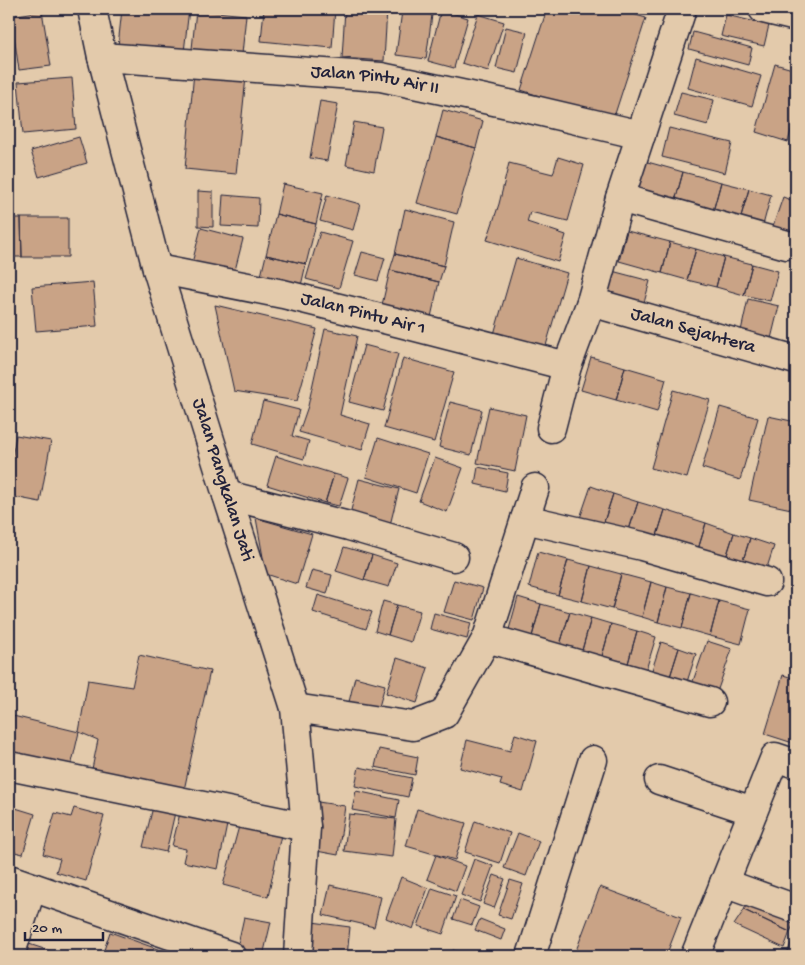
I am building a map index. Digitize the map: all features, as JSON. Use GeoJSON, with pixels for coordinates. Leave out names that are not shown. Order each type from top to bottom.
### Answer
{"type":"FeatureCollection","features":[{"type":"Feature","properties":{"kind":"street","name":"Jalan Pangkalan Jati"},"geometry":{"type":"LineString","coordinates":[[92,9],[102,57],[157,269],[295,708],[306,827],[298,956]]}},
{"type":"Feature","properties":{"kind":"street"},"geometry":{"type":"LineString","coordinates":[[551,428],[567,366],[591,302],[620,198],[682,9]]}},
{"type":"Feature","properties":{"kind":"street"},"geometry":{"type":"LineString","coordinates":[[763,9],[796,17]]}},
{"type":"Feature","properties":{"kind":"street","name":"Jalan Pintu Air II"},"geometry":{"type":"LineString","coordinates":[[102,57],[381,77],[514,105],[641,135]]}},
{"type":"Feature","properties":{"kind":"street"},"geometry":{"type":"LineString","coordinates":[[620,198],[786,245]]}},
{"type":"Feature","properties":{"kind":"street","name":"Jalan Pintu Air 1"},"geometry":{"type":"LineString","coordinates":[[157,269],[302,299],[567,366]]}},
{"type":"Feature","properties":{"kind":"street","name":"Jalan Sejahtera"},"geometry":{"type":"LineString","coordinates":[[591,302],[796,360]]}},
{"type":"Feature","properties":{"kind":"street"},"geometry":{"type":"LineString","coordinates":[[295,708],[413,726],[444,714],[487,638],[535,488]]}},
{"type":"Feature","properties":{"kind":"street"},"geometry":{"type":"LineString","coordinates":[[227,495],[349,526],[454,556]]}},
{"type":"Feature","properties":{"kind":"street"},"geometry":{"type":"LineString","coordinates":[[525,519],[642,546],[766,582]]}},
{"type":"Feature","properties":{"kind":"street"},"geometry":{"type":"LineString","coordinates":[[487,638],[710,702]]}},
{"type":"Feature","properties":{"kind":"street"},"geometry":{"type":"LineString","coordinates":[[695,956],[775,757],[796,764]]}},
{"type":"Feature","properties":{"kind":"street"},"geometry":{"type":"LineString","coordinates":[[531,956],[593,760]]}},
{"type":"Feature","properties":{"kind":"street"},"geometry":{"type":"LineString","coordinates":[[9,766],[306,827]]}},
{"type":"Feature","properties":{"kind":"street"},"geometry":{"type":"LineString","coordinates":[[659,780],[753,811]]}},
{"type":"Feature","properties":{"kind":"street"},"geometry":{"type":"LineString","coordinates":[[10,956],[20,883],[231,956]]}},
{"type":"Feature","properties":{"kind":"street"},"geometry":{"type":"LineString","coordinates":[[724,883],[796,909]]}},
{"type":"Feature","properties":{"kind":"building"},"geometry":{"type":"Polygon","coordinates":[[[122,9],[189,9],[184,52],[118,46],[122,9]]]}},
{"type":"Feature","properties":{"kind":"building"},"geometry":{"type":"Polygon","coordinates":[[[264,9],[335,9],[332,48],[261,41],[264,9]]]}},
{"type":"Feature","properties":{"kind":"building"},"geometry":{"type":"Polygon","coordinates":[[[345,9],[387,9],[384,61],[342,58],[345,9]]]}},
{"type":"Feature","properties":{"kind":"building"},"geometry":{"type":"Polygon","coordinates":[[[547,9],[616,9],[646,18],[613,120],[521,90],[547,9]]]}},
{"type":"Feature","properties":{"kind":"building"},"geometry":{"type":"Polygon","coordinates":[[[196,10],[246,15],[242,54],[192,49],[196,10]]]}},
{"type":"Feature","properties":{"kind":"building"},"geometry":{"type":"Polygon","coordinates":[[[441,10],[468,18],[454,68],[428,61],[441,10]]]}},
{"type":"Feature","properties":{"kind":"building"},"geometry":{"type":"Polygon","coordinates":[[[42,11],[51,66],[19,70],[11,16],[42,11]]]}},
{"type":"Feature","properties":{"kind":"building"},"geometry":{"type":"Polygon","coordinates":[[[402,11],[432,15],[426,59],[396,55],[402,11]]]}},
{"type":"Feature","properties":{"kind":"building"},"geometry":{"type":"Polygon","coordinates":[[[478,14],[504,22],[488,71],[462,63],[478,14]]]}},
{"type":"Feature","properties":{"kind":"building"},"geometry":{"type":"Polygon","coordinates":[[[726,15],[769,25],[764,46],[721,36],[726,15]]]}},
{"type":"Feature","properties":{"kind":"building"},"geometry":{"type":"Polygon","coordinates":[[[506,27],[527,32],[517,73],[496,68],[506,27]]]}},
{"type":"Feature","properties":{"kind":"building"},"geometry":{"type":"Polygon","coordinates":[[[693,32],[752,48],[748,65],[689,49],[693,32]]]}},
{"type":"Feature","properties":{"kind":"building"},"geometry":{"type":"Polygon","coordinates":[[[696,57],[761,76],[752,106],[688,88],[696,57]]]}},
{"type":"Feature","properties":{"kind":"building"},"geometry":{"type":"Polygon","coordinates":[[[775,64],[796,70],[796,112],[788,142],[756,132],[775,64]]]}},
{"type":"Feature","properties":{"kind":"building"},"geometry":{"type":"Polygon","coordinates":[[[194,72],[246,77],[236,174],[185,169],[194,72]]]}},
{"type":"Feature","properties":{"kind":"building"},"geometry":{"type":"Polygon","coordinates":[[[72,78],[76,129],[23,134],[18,82],[72,78]]]}},
{"type":"Feature","properties":{"kind":"building"},"geometry":{"type":"Polygon","coordinates":[[[681,92],[714,100],[708,125],[674,116],[681,92]]]}},
{"type":"Feature","properties":{"kind":"building"},"geometry":{"type":"Polygon","coordinates":[[[320,101],[338,104],[327,161],[310,158],[320,101]]]}},
{"type":"Feature","properties":{"kind":"building"},"geometry":{"type":"Polygon","coordinates":[[[443,110],[483,121],[476,148],[436,137],[443,110]]]}},
{"type":"Feature","properties":{"kind":"building"},"geometry":{"type":"Polygon","coordinates":[[[354,122],[382,127],[374,171],[346,165],[354,122]]]}},
{"type":"Feature","properties":{"kind":"building"},"geometry":{"type":"Polygon","coordinates":[[[669,128],[732,143],[725,173],[662,157],[669,128]]]}},
{"type":"Feature","properties":{"kind":"building"},"geometry":{"type":"Polygon","coordinates":[[[79,137],[87,163],[39,177],[31,151],[79,137]]]}},
{"type":"Feature","properties":{"kind":"building"},"geometry":{"type":"Polygon","coordinates":[[[436,137],[476,148],[457,214],[417,203],[436,137]]]}},
{"type":"Feature","properties":{"kind":"building"},"geometry":{"type":"Polygon","coordinates":[[[558,157],[584,165],[568,221],[530,212],[527,222],[566,235],[558,262],[487,240],[499,204],[509,163],[553,174],[558,157]]]}},
{"type":"Feature","properties":{"kind":"building"},"geometry":{"type":"Polygon","coordinates":[[[644,161],[683,172],[674,205],[635,194],[644,161]]]}},
{"type":"Feature","properties":{"kind":"building"},"geometry":{"type":"Polygon","coordinates":[[[683,172],[721,182],[712,215],[674,205],[683,172]]]}},
{"type":"Feature","properties":{"kind":"building"},"geometry":{"type":"Polygon","coordinates":[[[721,182],[749,189],[739,223],[712,215],[721,182]]]}},
{"type":"Feature","properties":{"kind":"building"},"geometry":{"type":"Polygon","coordinates":[[[283,184],[323,193],[316,224],[276,214],[283,184]]]}},
{"type":"Feature","properties":{"kind":"building"},"geometry":{"type":"Polygon","coordinates":[[[749,189],[771,195],[762,229],[739,223],[749,189]]]}},
{"type":"Feature","properties":{"kind":"building"},"geometry":{"type":"Polygon","coordinates":[[[198,191],[213,192],[213,227],[198,226],[198,191]]]}},
{"type":"Feature","properties":{"kind":"building"},"geometry":{"type":"Polygon","coordinates":[[[223,195],[259,198],[258,228],[221,226],[223,195]]]}},
{"type":"Feature","properties":{"kind":"building"},"geometry":{"type":"Polygon","coordinates":[[[327,195],[360,204],[353,230],[320,221],[327,195]]]}},
{"type":"Feature","properties":{"kind":"building"},"geometry":{"type":"Polygon","coordinates":[[[783,197],[796,202],[796,224],[793,233],[773,226],[783,197]]]}},
{"type":"Feature","properties":{"kind":"building"},"geometry":{"type":"Polygon","coordinates":[[[405,209],[454,222],[444,266],[395,254],[405,209]]]}},
{"type":"Feature","properties":{"kind":"building"},"geometry":{"type":"Polygon","coordinates":[[[276,214],[316,224],[306,264],[266,255],[276,214]]]}},
{"type":"Feature","properties":{"kind":"building"},"geometry":{"type":"Polygon","coordinates":[[[9,218],[21,218],[22,257],[9,257],[9,218]]]}},
{"type":"Feature","properties":{"kind":"building"},"geometry":{"type":"Polygon","coordinates":[[[21,218],[68,218],[68,257],[22,257],[21,218]]]}},
{"type":"Feature","properties":{"kind":"building"},"geometry":{"type":"Polygon","coordinates":[[[201,228],[243,239],[232,282],[190,271],[201,228]]]}},
{"type":"Feature","properties":{"kind":"building"},"geometry":{"type":"Polygon","coordinates":[[[627,231],[670,242],[662,273],[619,261],[627,231]]]}},
{"type":"Feature","properties":{"kind":"building"},"geometry":{"type":"Polygon","coordinates":[[[320,232],[353,241],[339,288],[306,279],[320,232]]]}},
{"type":"Feature","properties":{"kind":"building"},"geometry":{"type":"Polygon","coordinates":[[[670,242],[696,249],[687,280],[662,273],[670,242]]]}},
{"type":"Feature","properties":{"kind":"building"},"geometry":{"type":"Polygon","coordinates":[[[696,249],[724,257],[716,287],[687,280],[696,249]]]}},
{"type":"Feature","properties":{"kind":"building"},"geometry":{"type":"Polygon","coordinates":[[[362,252],[385,258],[378,281],[355,275],[362,252]]]}},
{"type":"Feature","properties":{"kind":"building"},"geometry":{"type":"Polygon","coordinates":[[[395,254],[444,266],[439,282],[390,270],[395,254]]]}},
{"type":"Feature","properties":{"kind":"building"},"geometry":{"type":"Polygon","coordinates":[[[266,255],[306,264],[300,290],[260,280],[266,255]]]}},
{"type":"Feature","properties":{"kind":"building"},"geometry":{"type":"Polygon","coordinates":[[[724,257],[752,264],[744,295],[716,287],[724,257]]]}},
{"type":"Feature","properties":{"kind":"building"},"geometry":{"type":"Polygon","coordinates":[[[516,258],[567,273],[543,356],[492,341],[516,258]]]}},
{"type":"Feature","properties":{"kind":"building"},"geometry":{"type":"Polygon","coordinates":[[[752,264],[778,271],[770,301],[744,295],[752,264]]]}},
{"type":"Feature","properties":{"kind":"building"},"geometry":{"type":"Polygon","coordinates":[[[390,270],[439,282],[431,317],[382,305],[390,270]]]}},
{"type":"Feature","properties":{"kind":"building"},"geometry":{"type":"Polygon","coordinates":[[[612,271],[650,281],[642,310],[604,300],[612,271]]]}},
{"type":"Feature","properties":{"kind":"building"},"geometry":{"type":"Polygon","coordinates":[[[93,282],[97,326],[36,331],[32,287],[93,282]]]}},
{"type":"Feature","properties":{"kind":"building"},"geometry":{"type":"Polygon","coordinates":[[[748,299],[779,306],[769,347],[739,340],[748,299]]]}},
{"type":"Feature","properties":{"kind":"building"},"geometry":{"type":"Polygon","coordinates":[[[215,305],[317,329],[297,401],[234,391],[215,305]]]}},
{"type":"Feature","properties":{"kind":"building"},"geometry":{"type":"Polygon","coordinates":[[[325,329],[357,336],[340,415],[370,424],[362,450],[299,432],[308,406],[325,329]]]}},
{"type":"Feature","properties":{"kind":"building"},"geometry":{"type":"Polygon","coordinates":[[[364,345],[398,354],[383,411],[349,402],[364,345]]]}},
{"type":"Feature","properties":{"kind":"building"},"geometry":{"type":"Polygon","coordinates":[[[591,357],[625,367],[616,400],[581,390],[591,357]]]}},
{"type":"Feature","properties":{"kind":"building"},"geometry":{"type":"Polygon","coordinates":[[[403,358],[454,372],[434,442],[384,428],[403,358]]]}},
{"type":"Feature","properties":{"kind":"building"},"geometry":{"type":"Polygon","coordinates":[[[625,367],[666,379],[657,412],[616,400],[625,367]]]}},
{"type":"Feature","properties":{"kind":"building"},"geometry":{"type":"Polygon","coordinates":[[[673,390],[710,400],[687,478],[651,468],[673,390]]]}},
{"type":"Feature","properties":{"kind":"building"},"geometry":{"type":"Polygon","coordinates":[[[263,401],[299,410],[292,436],[309,441],[304,459],[252,444],[263,401]]]}},
{"type":"Feature","properties":{"kind":"building"},"geometry":{"type":"Polygon","coordinates":[[[450,402],[482,410],[471,455],[439,447],[450,402]]]}},
{"type":"Feature","properties":{"kind":"building"},"geometry":{"type":"Polygon","coordinates":[[[489,407],[526,415],[515,471],[477,463],[489,407]]]}},
{"type":"Feature","properties":{"kind":"building"},"geometry":{"type":"Polygon","coordinates":[[[720,407],[758,418],[740,480],[702,468],[720,407]]]}},
{"type":"Feature","properties":{"kind":"building"},"geometry":{"type":"Polygon","coordinates":[[[768,416],[796,422],[796,510],[749,500],[768,416]]]}},
{"type":"Feature","properties":{"kind":"building"},"geometry":{"type":"Polygon","coordinates":[[[16,435],[51,441],[40,502],[9,496],[9,476],[16,435]]]}},
{"type":"Feature","properties":{"kind":"building"},"geometry":{"type":"Polygon","coordinates":[[[378,438],[428,454],[416,493],[366,477],[378,438]]]}},
{"type":"Feature","properties":{"kind":"building"},"geometry":{"type":"Polygon","coordinates":[[[276,456],[334,474],[325,503],[267,485],[276,456]]]}},
{"type":"Feature","properties":{"kind":"building"},"geometry":{"type":"Polygon","coordinates":[[[435,458],[463,468],[447,512],[419,501],[435,458]]]}},
{"type":"Feature","properties":{"kind":"building"},"geometry":{"type":"Polygon","coordinates":[[[478,467],[508,473],[505,491],[475,484],[478,467]]]}},
{"type":"Feature","properties":{"kind":"building"},"geometry":{"type":"Polygon","coordinates":[[[334,474],[348,478],[339,506],[325,503],[334,474]]]}},
{"type":"Feature","properties":{"kind":"building"},"geometry":{"type":"Polygon","coordinates":[[[359,479],[399,489],[388,533],[348,522],[359,479]]]}},
{"type":"Feature","properties":{"kind":"building"},"geometry":{"type":"Polygon","coordinates":[[[591,486],[613,494],[603,525],[580,518],[591,486]]]}},
{"type":"Feature","properties":{"kind":"building"},"geometry":{"type":"Polygon","coordinates":[[[613,494],[638,502],[628,533],[603,525],[613,494]]]}},
{"type":"Feature","properties":{"kind":"building"},"geometry":{"type":"Polygon","coordinates":[[[638,502],[665,510],[655,542],[628,533],[638,502]]]}},
{"type":"Feature","properties":{"kind":"building"},"geometry":{"type":"Polygon","coordinates":[[[665,510],[706,523],[696,556],[655,542],[665,510]]]}},
{"type":"Feature","properties":{"kind":"building"},"geometry":{"type":"Polygon","coordinates":[[[256,518],[312,534],[297,584],[266,574],[256,518]]]}},
{"type":"Feature","properties":{"kind":"building"},"geometry":{"type":"Polygon","coordinates":[[[706,523],[734,533],[724,564],[696,556],[706,523]]]}},
{"type":"Feature","properties":{"kind":"building"},"geometry":{"type":"Polygon","coordinates":[[[734,533],[750,538],[740,570],[724,564],[734,533]]]}},
{"type":"Feature","properties":{"kind":"building"},"geometry":{"type":"Polygon","coordinates":[[[750,538],[774,546],[764,577],[740,570],[750,538]]]}},
{"type":"Feature","properties":{"kind":"building"},"geometry":{"type":"Polygon","coordinates":[[[344,547],[372,555],[364,580],[336,571],[344,547]]]}},
{"type":"Feature","properties":{"kind":"building"},"geometry":{"type":"Polygon","coordinates":[[[538,552],[568,560],[558,595],[529,587],[538,552]]]}},
{"type":"Feature","properties":{"kind":"building"},"geometry":{"type":"Polygon","coordinates":[[[372,555],[397,563],[389,587],[364,580],[372,555]]]}},
{"type":"Feature","properties":{"kind":"building"},"geometry":{"type":"Polygon","coordinates":[[[568,560],[591,566],[582,601],[558,595],[568,560]]]}},
{"type":"Feature","properties":{"kind":"building"},"geometry":{"type":"Polygon","coordinates":[[[591,566],[621,574],[612,609],[582,601],[591,566]]]}},
{"type":"Feature","properties":{"kind":"building"},"geometry":{"type":"Polygon","coordinates":[[[312,570],[332,575],[327,594],[306,588],[312,570]]]}},
{"type":"Feature","properties":{"kind":"building"},"geometry":{"type":"Polygon","coordinates":[[[621,574],[651,582],[642,617],[612,609],[621,574]]]}},
{"type":"Feature","properties":{"kind":"building"},"geometry":{"type":"Polygon","coordinates":[[[454,580],[483,588],[474,620],[444,612],[454,580]]]}},
{"type":"Feature","properties":{"kind":"building"},"geometry":{"type":"Polygon","coordinates":[[[651,582],[667,587],[658,622],[642,617],[651,582]]]}},
{"type":"Feature","properties":{"kind":"building"},"geometry":{"type":"Polygon","coordinates":[[[667,587],[691,593],[682,628],[658,622],[667,587]]]}},
{"type":"Feature","properties":{"kind":"building"},"geometry":{"type":"Polygon","coordinates":[[[691,593],[719,601],[710,636],[682,628],[691,593]]]}},
{"type":"Feature","properties":{"kind":"building"},"geometry":{"type":"Polygon","coordinates":[[[318,595],[372,612],[366,629],[313,612],[318,595]]]}},
{"type":"Feature","properties":{"kind":"building"},"geometry":{"type":"Polygon","coordinates":[[[518,597],[541,604],[531,640],[508,633],[518,597]]]}},
{"type":"Feature","properties":{"kind":"building"},"geometry":{"type":"Polygon","coordinates":[[[383,601],[397,605],[388,635],[375,631],[383,601]]]}},
{"type":"Feature","properties":{"kind":"building"},"geometry":{"type":"Polygon","coordinates":[[[719,601],[750,609],[741,644],[710,636],[719,601]]]}},
{"type":"Feature","properties":{"kind":"building"},"geometry":{"type":"Polygon","coordinates":[[[541,604],[570,612],[559,648],[531,640],[541,604]]]}},
{"type":"Feature","properties":{"kind":"building"},"geometry":{"type":"Polygon","coordinates":[[[397,605],[420,611],[411,642],[388,635],[397,605]]]}},
{"type":"Feature","properties":{"kind":"building"},"geometry":{"type":"Polygon","coordinates":[[[570,612],[591,618],[581,654],[559,648],[570,612]]]}},
{"type":"Feature","properties":{"kind":"building"},"geometry":{"type":"Polygon","coordinates":[[[434,613],[471,623],[467,639],[430,629],[434,613]]]}},
{"type":"Feature","properties":{"kind":"building"},"geometry":{"type":"Polygon","coordinates":[[[591,618],[611,624],[601,660],[581,654],[591,618]]]}},
{"type":"Feature","properties":{"kind":"building"},"geometry":{"type":"Polygon","coordinates":[[[611,624],[637,631],[627,667],[601,660],[611,624]]]}},
{"type":"Feature","properties":{"kind":"building"},"geometry":{"type":"Polygon","coordinates":[[[637,631],[656,637],[645,673],[627,667],[637,631]]]}},
{"type":"Feature","properties":{"kind":"building"},"geometry":{"type":"Polygon","coordinates":[[[707,641],[732,649],[717,692],[692,684],[707,641]]]}},
{"type":"Feature","properties":{"kind":"building"},"geometry":{"type":"Polygon","coordinates":[[[661,642],[679,648],[668,683],[650,676],[661,642]]]}},
{"type":"Feature","properties":{"kind":"building"},"geometry":{"type":"Polygon","coordinates":[[[679,648],[696,654],[685,688],[668,683],[679,648]]]}},
{"type":"Feature","properties":{"kind":"building"},"geometry":{"type":"Polygon","coordinates":[[[139,655],[210,671],[184,790],[92,769],[98,740],[79,732],[88,680],[132,687],[139,655]]]}},
{"type":"Feature","properties":{"kind":"building"},"geometry":{"type":"Polygon","coordinates":[[[397,658],[428,668],[417,703],[386,693],[397,658]]]}},
{"type":"Feature","properties":{"kind":"building"},"geometry":{"type":"Polygon","coordinates":[[[783,675],[796,679],[796,744],[765,734],[783,675]]]}},
{"type":"Feature","properties":{"kind":"building"},"geometry":{"type":"Polygon","coordinates":[[[355,677],[385,685],[377,714],[348,706],[355,677]]]}},
{"type":"Feature","properties":{"kind":"building"},"geometry":{"type":"Polygon","coordinates":[[[9,715],[79,732],[71,767],[9,752],[9,715]]]}},
{"type":"Feature","properties":{"kind":"building"},"geometry":{"type":"Polygon","coordinates":[[[515,734],[537,741],[523,792],[500,785],[502,779],[460,768],[467,740],[510,751],[515,734]]]}},
{"type":"Feature","properties":{"kind":"building"},"geometry":{"type":"Polygon","coordinates":[[[379,749],[418,757],[415,775],[375,767],[379,749]]]}},
{"type":"Feature","properties":{"kind":"building"},"geometry":{"type":"Polygon","coordinates":[[[359,767],[412,778],[408,797],[355,786],[359,767]]]}},
{"type":"Feature","properties":{"kind":"building"},"geometry":{"type":"Polygon","coordinates":[[[356,791],[399,800],[396,818],[352,810],[356,791]]]}},
{"type":"Feature","properties":{"kind":"building"},"geometry":{"type":"Polygon","coordinates":[[[318,802],[345,806],[338,855],[311,850],[318,802]]]}},
{"type":"Feature","properties":{"kind":"building"},"geometry":{"type":"Polygon","coordinates":[[[154,803],[176,808],[166,852],[143,847],[154,803]]]}},
{"type":"Feature","properties":{"kind":"building"},"geometry":{"type":"Polygon","coordinates":[[[9,806],[35,814],[23,854],[15,852],[13,859],[9,858],[9,806]]]}},
{"type":"Feature","properties":{"kind":"building"},"geometry":{"type":"Polygon","coordinates":[[[74,808],[104,816],[86,881],[56,872],[60,859],[43,854],[55,813],[71,817],[74,808]]]}},
{"type":"Feature","properties":{"kind":"building"},"geometry":{"type":"Polygon","coordinates":[[[181,809],[229,815],[218,869],[183,862],[186,849],[172,846],[181,809]]]}},
{"type":"Feature","properties":{"kind":"building"},"geometry":{"type":"Polygon","coordinates":[[[417,809],[466,823],[455,860],[406,846],[417,809]]]}},
{"type":"Feature","properties":{"kind":"building"},"geometry":{"type":"Polygon","coordinates":[[[349,814],[396,819],[392,857],[344,851],[349,814]]]}},
{"type":"Feature","properties":{"kind":"building"},"geometry":{"type":"Polygon","coordinates":[[[241,819],[282,830],[268,897],[223,885],[241,819]]]}},
{"type":"Feature","properties":{"kind":"building"},"geometry":{"type":"Polygon","coordinates":[[[475,821],[510,833],[500,863],[465,852],[475,821]]]}},
{"type":"Feature","properties":{"kind":"building"},"geometry":{"type":"Polygon","coordinates":[[[518,833],[539,841],[526,876],[504,868],[518,833]]]}},
{"type":"Feature","properties":{"kind":"building"},"geometry":{"type":"Polygon","coordinates":[[[436,855],[465,866],[456,891],[427,879],[436,855]]]}},
{"type":"Feature","properties":{"kind":"building"},"geometry":{"type":"Polygon","coordinates":[[[474,859],[493,866],[480,902],[461,895],[474,859]]]}},
{"type":"Feature","properties":{"kind":"building"},"geometry":{"type":"Polygon","coordinates":[[[494,875],[505,879],[494,908],[483,904],[494,875]]]}},
{"type":"Feature","properties":{"kind":"building"},"geometry":{"type":"Polygon","coordinates":[[[401,877],[428,888],[413,929],[386,918],[401,877]]]}},
{"type":"Feature","properties":{"kind":"building"},"geometry":{"type":"Polygon","coordinates":[[[510,880],[523,884],[511,919],[498,915],[510,880]]]}},
{"type":"Feature","properties":{"kind":"building"},"geometry":{"type":"Polygon","coordinates":[[[330,885],[381,897],[374,927],[323,915],[330,885]]]}},
{"type":"Feature","properties":{"kind":"building"},"geometry":{"type":"Polygon","coordinates":[[[600,887],[681,917],[666,956],[574,956],[600,887]]]}},
{"type":"Feature","properties":{"kind":"building"},"geometry":{"type":"Polygon","coordinates":[[[432,888],[456,896],[443,934],[418,926],[432,888]]]}},
{"type":"Feature","properties":{"kind":"building"},"geometry":{"type":"Polygon","coordinates":[[[750,897],[796,919],[790,932],[744,910],[750,897]]]}},
{"type":"Feature","properties":{"kind":"building"},"geometry":{"type":"Polygon","coordinates":[[[460,900],[479,907],[472,925],[453,919],[460,900]]]}},
{"type":"Feature","properties":{"kind":"building"},"geometry":{"type":"Polygon","coordinates":[[[744,910],[790,932],[784,948],[734,925],[744,910]]]}},
{"type":"Feature","properties":{"kind":"building"},"geometry":{"type":"Polygon","coordinates":[[[244,917],[271,922],[263,956],[248,956],[236,953],[244,917]]]}},
{"type":"Feature","properties":{"kind":"building"},"geometry":{"type":"Polygon","coordinates":[[[480,919],[505,929],[501,940],[475,930],[480,919]]]}},
{"type":"Feature","properties":{"kind":"building"},"geometry":{"type":"Polygon","coordinates":[[[312,922],[350,927],[347,956],[307,956],[312,922]]]}},
{"type":"Feature","properties":{"kind":"building"},"geometry":{"type":"Polygon","coordinates":[[[110,932],[163,951],[161,956],[102,956],[110,932]]]}},
{"type":"Feature","properties":{"kind":"building"},"geometry":{"type":"Polygon","coordinates":[[[794,936],[796,936],[796,956],[786,956],[794,936]]]}},
{"type":"Feature","properties":{"kind":"building"},"geometry":{"type":"Polygon","coordinates":[[[29,944],[65,956],[25,956],[29,944]]]}},
{"type":"Feature","properties":{"kind":"building"},"geometry":{"type":"Polygon","coordinates":[[[453,950],[468,956],[451,956],[453,950]]]}}]}
